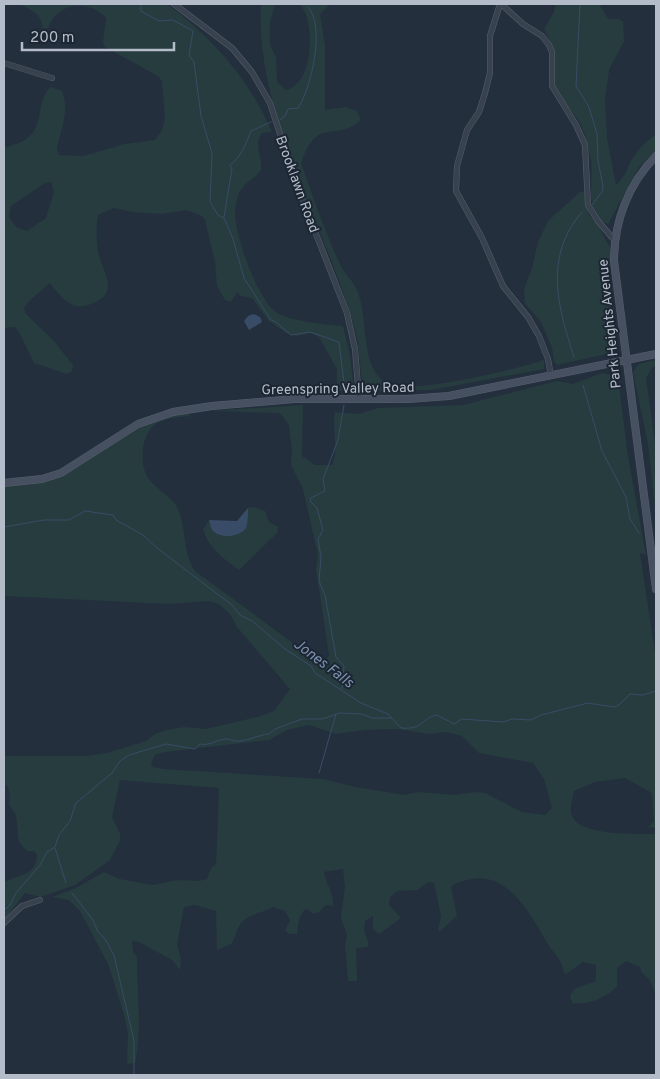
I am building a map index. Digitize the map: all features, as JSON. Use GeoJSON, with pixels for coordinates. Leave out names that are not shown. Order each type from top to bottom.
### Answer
{"type":"FeatureCollection","features":[{"type":"Feature","properties":{"kind":"main road","name":"Park Heights Avenue"},"geometry":{"type":"LineString","coordinates":[[656,156],[640,176],[627,198],[618,222],[615,240],[615,275],[625,361],[656,589]]}},
{"type":"Feature","properties":{"kind":"main road","name":"Greenspring Valley Road"},"geometry":{"type":"LineString","coordinates":[[4,483],[33,481],[61,473],[138,424],[167,413],[264,401],[408,399],[449,396],[656,354]]}},
{"type":"Feature","properties":{"kind":"street","name":"Brooklawn Road"},"geometry":{"type":"LineString","coordinates":[[174,4],[232,48],[252,72],[270,103],[296,183],[347,313],[357,358],[359,399]]}},
{"type":"Feature","properties":{"kind":"street"},"geometry":{"type":"LineString","coordinates":[[551,376],[548,359],[539,336],[502,286],[482,238],[456,192],[456,166],[467,130],[479,112],[486,93],[490,73],[490,36],[501,4],[522,24],[546,40],[552,52],[552,86],[576,125],[584,144],[588,205],[598,221],[615,240]]}},
{"type":"Feature","properties":{"kind":"street"},"geometry":{"type":"LineString","coordinates":[[4,63],[52,78]]}},
{"type":"Feature","properties":{"kind":"street"},"geometry":{"type":"LineString","coordinates":[[4,923],[22,906],[40,900]]}},
{"type":"Feature","properties":{"kind":"green space"},"geometry":{"type":"Polygon","coordinates":[[[19,4],[167,4],[214,45],[228,61],[253,95],[272,132],[262,133],[259,137],[258,146],[261,170],[242,188],[236,205],[236,225],[243,252],[262,294],[276,312],[298,320],[343,326],[350,355],[354,391],[337,391],[337,369],[319,337],[310,333],[297,336],[286,333],[268,320],[252,298],[241,296],[237,292],[231,302],[225,300],[217,286],[215,262],[205,220],[202,216],[186,210],[162,214],[133,212],[114,208],[98,215],[97,247],[108,281],[105,295],[88,305],[76,306],[66,301],[50,283],[28,302],[24,308],[26,314],[53,340],[73,365],[72,371],[67,374],[34,363],[18,330],[14,327],[4,328],[4,148],[21,142],[32,134],[36,128],[45,94],[50,87],[61,90],[64,96],[64,120],[57,149],[59,155],[83,156],[125,144],[155,140],[162,130],[165,119],[162,81],[158,76],[105,47],[103,42],[106,18],[99,12],[83,6],[66,8],[53,19],[48,28],[43,29],[38,16],[32,10],[19,4]],[[51,182],[45,183],[11,206],[9,217],[16,227],[27,231],[46,218],[54,192],[51,182]]]}},
{"type":"Feature","properties":{"kind":"green space"},"geometry":{"type":"Polygon","coordinates":[[[261,4],[275,4],[270,23],[270,45],[276,57],[277,82],[286,90],[294,86],[301,79],[310,48],[309,27],[306,14],[300,4],[330,4],[320,14],[325,45],[325,110],[346,107],[357,111],[361,120],[351,127],[320,134],[308,148],[301,163],[341,266],[357,290],[362,309],[367,349],[377,375],[388,384],[419,386],[465,380],[544,360],[544,369],[431,390],[365,391],[358,342],[352,318],[276,115],[267,78],[262,41],[261,4]]]}},
{"type":"Feature","properties":{"kind":"green space"},"geometry":{"type":"Polygon","coordinates":[[[556,4],[599,4],[608,19],[619,19],[623,22],[624,41],[609,70],[605,100],[607,138],[616,185],[623,177],[636,153],[656,134],[656,150],[639,167],[608,224],[600,220],[595,214],[592,205],[592,168],[583,129],[559,95],[553,83],[551,44],[544,29],[554,12],[556,4]]]}},
{"type":"Feature","properties":{"kind":"green space"},"geometry":{"type":"Polygon","coordinates":[[[580,192],[584,192],[589,215],[597,223],[610,248],[610,299],[615,348],[611,353],[557,365],[540,320],[525,304],[524,289],[532,268],[538,242],[548,221],[580,192]]]}},
{"type":"Feature","properties":{"kind":"green space"},"geometry":{"type":"Polygon","coordinates":[[[656,360],[656,365],[646,378],[656,451],[656,515],[648,444],[633,372],[639,364],[656,360]]]}},
{"type":"Feature","properties":{"kind":"green space"},"geometry":{"type":"Polygon","coordinates":[[[602,373],[612,375],[619,385],[628,456],[646,555],[640,553],[656,660],[656,827],[648,828],[654,821],[652,793],[625,778],[595,782],[574,791],[571,812],[573,818],[579,824],[599,831],[656,834],[656,996],[650,980],[642,973],[640,967],[626,961],[617,968],[617,986],[613,990],[603,997],[590,1002],[572,1003],[570,996],[574,989],[596,981],[596,965],[583,962],[566,974],[559,960],[518,899],[497,882],[485,879],[463,881],[451,887],[457,916],[440,931],[438,931],[441,916],[434,883],[428,882],[418,890],[397,891],[390,897],[389,905],[401,918],[379,934],[373,929],[373,916],[365,921],[364,931],[369,944],[367,947],[356,948],[357,981],[348,981],[345,946],[347,935],[341,918],[345,887],[343,869],[324,872],[333,906],[326,905],[319,912],[313,914],[307,909],[304,910],[299,919],[297,934],[289,934],[285,931],[290,920],[285,911],[273,907],[243,921],[231,944],[217,950],[216,911],[195,905],[184,907],[177,944],[181,959],[180,970],[172,960],[139,942],[132,941],[133,952],[137,956],[139,1036],[135,1063],[127,1064],[128,1034],[124,1014],[108,964],[80,911],[69,900],[52,897],[76,888],[104,872],[119,879],[153,885],[177,880],[199,881],[207,879],[211,868],[216,864],[219,788],[120,780],[112,817],[120,834],[120,841],[110,860],[75,885],[40,897],[25,893],[4,920],[4,883],[30,871],[36,862],[37,855],[34,851],[27,851],[19,842],[16,815],[9,805],[10,794],[7,785],[4,786],[4,756],[86,756],[107,753],[146,741],[155,734],[167,730],[185,727],[205,729],[261,716],[274,711],[290,689],[237,627],[230,614],[219,604],[209,601],[169,604],[4,596],[4,486],[53,480],[74,469],[132,431],[159,419],[188,412],[190,416],[165,420],[152,427],[147,434],[142,458],[143,466],[149,479],[172,500],[178,509],[191,564],[195,571],[316,660],[325,662],[329,655],[316,569],[318,555],[303,489],[291,465],[292,451],[289,425],[280,413],[210,411],[303,405],[302,456],[315,465],[332,465],[335,452],[335,412],[359,414],[378,408],[463,405],[557,381],[573,384],[602,373]],[[309,725],[287,730],[269,740],[165,752],[155,755],[151,763],[153,767],[163,769],[323,779],[355,787],[405,795],[418,792],[455,795],[475,792],[485,793],[522,812],[545,815],[552,808],[544,779],[533,763],[479,753],[462,736],[446,732],[430,734],[396,729],[364,730],[336,734],[309,725]]]}},
{"type":"Feature","properties":{"kind":"green space"},"geometry":{"type":"Polygon","coordinates":[[[254,507],[265,511],[269,522],[278,527],[277,533],[239,570],[213,548],[203,529],[209,520],[213,531],[246,527],[248,508],[254,507]]]}},
{"type":"Feature","properties":{"kind":"water"},"geometry":{"type":"Polygon","coordinates":[[[254,314],[260,317],[262,322],[249,330],[244,321],[248,316],[254,314]]]}},
{"type":"Feature","properties":{"kind":"water"},"geometry":{"type":"Polygon","coordinates":[[[248,508],[248,521],[243,531],[235,535],[225,536],[216,534],[212,530],[209,520],[237,521],[248,508]]]}},
{"type":"Feature","properties":{"kind":"waterway"},"geometry":{"type":"LineString","coordinates":[[141,4],[141,11],[159,21],[173,20],[193,31],[189,55],[194,62],[201,116],[212,153],[210,202],[218,215],[224,218],[233,239],[244,278],[271,320],[291,335],[310,332],[339,342],[345,391]]}},
{"type":"Feature","properties":{"kind":"waterway"},"geometry":{"type":"LineString","coordinates":[[580,4],[576,86],[589,107],[597,134],[598,161],[603,186],[602,192],[592,205]]}},
{"type":"Feature","properties":{"kind":"waterway"},"geometry":{"type":"LineString","coordinates":[[280,120],[285,116],[288,109],[298,108],[312,73],[315,58],[316,28],[308,7]]}},
{"type":"Feature","properties":{"kind":"waterway"},"geometry":{"type":"LineString","coordinates":[[224,217],[232,169],[230,165],[240,154],[251,131],[271,122]]}},
{"type":"Feature","properties":{"kind":"waterway"},"geometry":{"type":"LineString","coordinates":[[574,357],[559,301],[557,283],[558,264],[562,247],[570,229],[582,212]]}},
{"type":"Feature","properties":{"kind":"waterway"},"geometry":{"type":"LineString","coordinates":[[583,385],[602,451],[626,497],[630,519],[639,533]]}},
{"type":"Feature","properties":{"kind":"waterway"},"geometry":{"type":"LineString","coordinates":[[342,689],[344,666],[336,657],[325,595],[319,581],[321,557],[318,539],[323,530],[317,508],[310,501],[311,498],[325,491],[323,479],[338,440],[344,405]]}},
{"type":"Feature","properties":{"kind":"waterway","name":"Jones Falls"},"geometry":{"type":"LineString","coordinates":[[4,527],[44,520],[69,520],[85,511],[113,515],[116,520],[143,535],[157,548],[232,605],[240,615],[252,621],[285,649],[311,666],[315,673],[361,703],[388,714],[401,728],[418,726],[437,715],[454,724],[462,719],[503,722],[512,719],[531,720],[541,715],[588,703],[614,707],[619,705],[630,694],[643,695],[656,691]]}},
{"type":"Feature","properties":{"kind":"waterway"},"geometry":{"type":"LineString","coordinates":[[4,910],[10,905],[16,893],[40,865],[47,852],[55,847],[59,835],[70,821],[76,803],[112,773],[120,761],[129,755],[166,744],[195,749],[200,744],[223,739],[244,740],[269,734],[275,729],[302,719],[322,719],[340,713],[362,714],[372,718],[391,718]]}},
{"type":"Feature","properties":{"kind":"waterway"},"geometry":{"type":"LineString","coordinates":[[319,773],[336,714]]}},
{"type":"Feature","properties":{"kind":"waterway"},"geometry":{"type":"LineString","coordinates":[[55,848],[66,883]]}},
{"type":"Feature","properties":{"kind":"waterway"},"geometry":{"type":"LineString","coordinates":[[72,893],[93,920],[98,932],[105,939],[114,955],[134,1041],[134,1075]]}}]}
